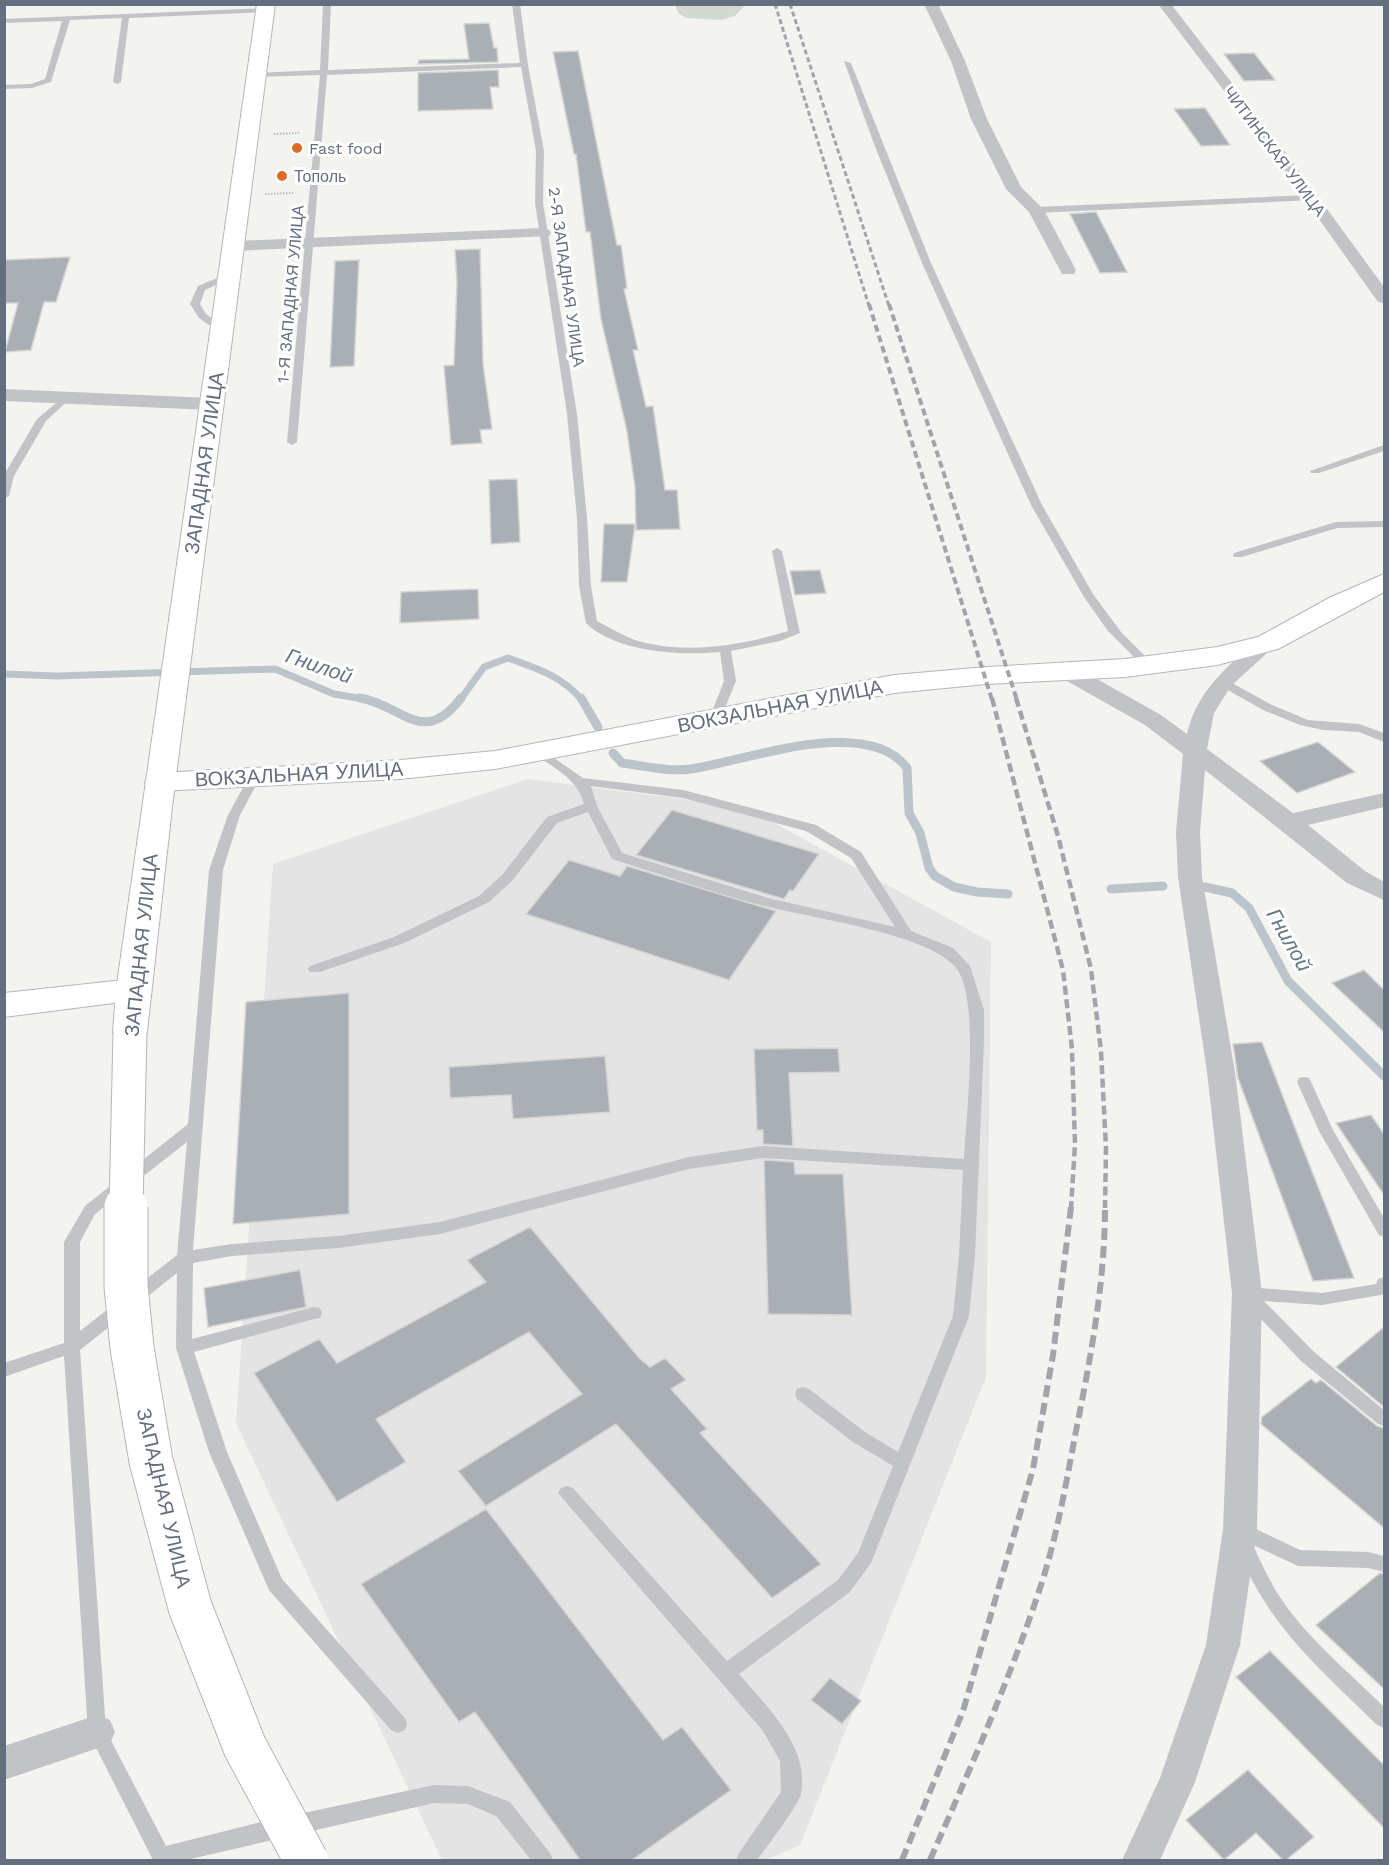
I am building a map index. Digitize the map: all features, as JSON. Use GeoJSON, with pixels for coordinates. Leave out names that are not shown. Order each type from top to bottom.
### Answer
{"type":"FeatureCollection","features":[{"type":"Feature","properties":{"kind":"main road","name":"ЗАПАДНАЯ УЛИЦА"},"geometry":{"type":"LineString","coordinates":[[266,7],[133,991],[126,1149],[126,1286],[132,1348],[151,1461],[190,1607],[245,1747],[306,1860]]}},
{"type":"Feature","properties":{"kind":"main road","name":"ВОКЗАЛЬНАЯ УЛИЦА"},"geometry":{"type":"LineString","coordinates":[[160,782],[436,767],[541,753],[894,684],[968,675],[1151,668],[1201,660],[1266,644],[1335,605],[1384,582]]}},
{"type":"Feature","properties":{"kind":"main road"},"geometry":{"type":"LineString","coordinates":[[4,1005],[133,991]]}},
{"type":"Feature","properties":{"kind":"street"},"geometry":{"type":"LineString","coordinates":[[931,4],[958,62],[979,119],[1014,189],[1036,210],[1068,270]]}},
{"type":"Feature","properties":{"kind":"street","name":"ЧИТИНСКАЯ УЛИЦА"},"geometry":{"type":"LineString","coordinates":[[1164,4],[1384,298]]}},
{"type":"Feature","properties":{"kind":"street"},"geometry":{"type":"LineString","coordinates":[[234,246],[543,233]]}},
{"type":"Feature","properties":{"kind":"street"},"geometry":{"type":"LineString","coordinates":[[4,394],[211,404]]}},
{"type":"Feature","properties":{"kind":"street"},"geometry":{"type":"LineString","coordinates":[[1141,1860],[1177,1782],[1223,1645],[1240,1529],[1247,1293],[1221,1072],[1190,877],[1188,832],[1195,751],[1203,713],[1222,682],[1266,644]]}},
{"type":"Feature","properties":{"kind":"street"},"geometry":{"type":"LineString","coordinates":[[1066,671],[1153,720],[1289,822],[1356,877],[1384,892]]}},
{"type":"Feature","properties":{"kind":"street"},"geometry":{"type":"LineString","coordinates":[[1289,822],[1384,800]]}},
{"type":"Feature","properties":{"kind":"street"},"geometry":{"type":"LineString","coordinates":[[4,1763],[97,1731]]}},
{"type":"Feature","properties":{"kind":"lane","name":"1-Я ЗАПАДНАЯ УЛИЦА"},"geometry":{"type":"LineString","coordinates":[[292,442],[308,243],[321,132],[327,4]]}},
{"type":"Feature","properties":{"kind":"lane","name":"2-Я ЗАПАДНАЯ УЛИЦА"},"geometry":{"type":"LineString","coordinates":[[516,4],[524,65],[540,151],[539,203],[572,414],[582,518],[585,586],[592,623],[635,644],[671,649],[725,649]]}},
{"type":"Feature","properties":{"kind":"lane"},"geometry":{"type":"LineString","coordinates":[[103,7],[113,15]]}},
{"type":"Feature","properties":{"kind":"lane"},"geometry":{"type":"LineString","coordinates":[[4,21],[266,7]]}},
{"type":"Feature","properties":{"kind":"lane"},"geometry":{"type":"LineString","coordinates":[[117,82],[126,15]]}},
{"type":"Feature","properties":{"kind":"lane"},"geometry":{"type":"LineString","coordinates":[[4,87],[32,86],[48,80],[67,17]]}},
{"type":"Feature","properties":{"kind":"lane"},"geometry":{"type":"LineString","coordinates":[[847,63],[947,314],[1050,531],[1107,623],[1151,668]]}},
{"type":"Feature","properties":{"kind":"lane"},"geometry":{"type":"LineString","coordinates":[[256,75],[524,65]]}},
{"type":"Feature","properties":{"kind":"lane"},"geometry":{"type":"LineString","coordinates":[[1036,210],[1310,198]]}},
{"type":"Feature","properties":{"kind":"lane"},"geometry":{"type":"LineString","coordinates":[[4,496],[9,476],[42,418],[68,396]]}},
{"type":"Feature","properties":{"kind":"lane"},"geometry":{"type":"LineString","coordinates":[[1315,471],[1384,448]]}},
{"type":"Feature","properties":{"kind":"lane"},"geometry":{"type":"LineString","coordinates":[[1238,555],[1336,525],[1384,524]]}},
{"type":"Feature","properties":{"kind":"lane"},"geometry":{"type":"LineString","coordinates":[[716,717],[730,681],[725,649],[773,641],[794,633],[777,551]]}},
{"type":"Feature","properties":{"kind":"lane"},"geometry":{"type":"LineString","coordinates":[[1222,682],[1240,694],[1312,725],[1370,729],[1384,738]]}},
{"type":"Feature","properties":{"kind":"lane"},"geometry":{"type":"LineString","coordinates":[[541,753],[579,781],[587,790],[591,806],[617,856],[627,861],[766,902],[906,934],[948,951],[965,969],[977,1010],[967,1256],[961,1316],[865,1557],[844,1586],[726,1673]]}},
{"type":"Feature","properties":{"kind":"lane"},"geometry":{"type":"LineString","coordinates":[[255,776],[234,815],[216,870],[185,1258],[184,1348],[218,1452],[275,1584],[398,1724]]}},
{"type":"Feature","properties":{"kind":"lane"},"geometry":{"type":"LineString","coordinates":[[579,781],[683,794],[811,828],[856,855],[906,934]]}},
{"type":"Feature","properties":{"kind":"lane"},"geometry":{"type":"LineString","coordinates":[[315,969],[399,940],[484,899],[507,878],[552,820],[591,806]]}},
{"type":"Feature","properties":{"kind":"lane"},"geometry":{"type":"LineString","coordinates":[[1305,1082],[1326,1131],[1384,1231]]}},
{"type":"Feature","properties":{"kind":"lane"},"geometry":{"type":"LineString","coordinates":[[195,1127],[90,1210],[72,1242],[72,1347],[97,1731],[162,1859],[257,1833],[434,1794],[468,1794],[503,1809],[543,1860]]}},
{"type":"Feature","properties":{"kind":"lane"},"geometry":{"type":"LineString","coordinates":[[4,1370],[72,1347],[185,1258],[232,1250],[338,1242],[440,1228],[688,1163],[763,1152],[971,1165]]}},
{"type":"Feature","properties":{"kind":"lane"},"geometry":{"type":"LineString","coordinates":[[1247,1293],[1322,1299],[1383,1288]]}},
{"type":"Feature","properties":{"kind":"lane"},"geometry":{"type":"LineString","coordinates":[[1247,1293],[1307,1356],[1384,1419]]}},
{"type":"Feature","properties":{"kind":"lane"},"geometry":{"type":"LineString","coordinates":[[184,1348],[314,1313]]}},
{"type":"Feature","properties":{"kind":"lane"},"geometry":{"type":"LineString","coordinates":[[803,1394],[859,1437],[902,1463]]}},
{"type":"Feature","properties":{"kind":"lane"},"geometry":{"type":"LineString","coordinates":[[567,1493],[770,1725],[790,1759],[791,1794],[746,1860]]}},
{"type":"Feature","properties":{"kind":"lane"},"geometry":{"type":"LineString","coordinates":[[1240,1529],[1298,1558],[1368,1560],[1384,1564]]}},
{"type":"Feature","properties":{"kind":"lane"},"geometry":{"type":"LineString","coordinates":[[1240,1529],[1252,1568],[1283,1616],[1384,1719]]}},
{"type":"Feature","properties":{"kind":"path"},"geometry":{"type":"LineString","coordinates":[[248,135],[321,132]]}},
{"type":"Feature","properties":{"kind":"path"},"geometry":{"type":"LineString","coordinates":[[240,195],[315,193]]}},
{"type":"Feature","properties":{"kind":"shaded area"},"geometry":{"type":"Polygon","coordinates":[[[675,5],[745,5],[735,16],[722,20],[686,18],[679,14],[675,5]]]}},
{"type":"Feature","properties":{"kind":"shaded area"},"geometry":{"type":"Polygon","coordinates":[[[528,779],[745,807],[991,942],[986,1377],[800,1845],[766,1860],[442,1860],[236,1423],[273,864],[528,779]]]}},
{"type":"Feature","properties":{"kind":"building"},"geometry":{"type":"Polygon","coordinates":[[[489,23],[494,48],[497,48],[498,62],[418,64],[419,60],[469,59],[464,24],[489,23]]]}},
{"type":"Feature","properties":{"kind":"building"},"geometry":{"type":"Polygon","coordinates":[[[578,51],[617,245],[621,245],[627,288],[624,289],[638,350],[633,350],[646,407],[653,406],[665,490],[677,490],[680,529],[636,530],[635,487],[627,431],[601,319],[590,232],[586,232],[576,154],[574,154],[553,52],[578,51]]]}},
{"type":"Feature","properties":{"kind":"building"},"geometry":{"type":"Polygon","coordinates":[[[1254,53],[1275,80],[1244,81],[1224,54],[1254,53]]]}},
{"type":"Feature","properties":{"kind":"building"},"geometry":{"type":"Polygon","coordinates":[[[498,70],[499,87],[490,87],[493,109],[418,111],[418,73],[498,70]]]}},
{"type":"Feature","properties":{"kind":"building"},"geometry":{"type":"Polygon","coordinates":[[[1205,108],[1230,145],[1201,146],[1174,109],[1205,108]]]}},
{"type":"Feature","properties":{"kind":"building"},"geometry":{"type":"Polygon","coordinates":[[[1096,212],[1127,272],[1100,273],[1070,214],[1096,212]]]}},
{"type":"Feature","properties":{"kind":"building"},"geometry":{"type":"Polygon","coordinates":[[[480,249],[483,364],[492,429],[480,430],[482,443],[451,445],[444,366],[454,365],[457,282],[455,250],[480,249]]]}},
{"type":"Feature","properties":{"kind":"building"},"geometry":{"type":"Polygon","coordinates":[[[70,257],[56,302],[44,302],[31,350],[5,352],[18,303],[4,303],[4,260],[70,257]]]}},
{"type":"Feature","properties":{"kind":"building"},"geometry":{"type":"Polygon","coordinates":[[[359,260],[354,366],[330,367],[335,261],[359,260]]]}},
{"type":"Feature","properties":{"kind":"building"},"geometry":{"type":"Polygon","coordinates":[[[517,479],[520,542],[491,544],[489,480],[517,479]]]}},
{"type":"Feature","properties":{"kind":"building"},"geometry":{"type":"Polygon","coordinates":[[[604,524],[635,524],[627,582],[601,582],[604,524]]]}},
{"type":"Feature","properties":{"kind":"building"},"geometry":{"type":"Polygon","coordinates":[[[820,570],[826,593],[795,595],[790,571],[820,570]]]}},
{"type":"Feature","properties":{"kind":"building"},"geometry":{"type":"Polygon","coordinates":[[[478,589],[479,619],[400,623],[401,592],[478,589]]]}},
{"type":"Feature","properties":{"kind":"building"},"geometry":{"type":"Polygon","coordinates":[[[1318,742],[1355,772],[1297,793],[1260,761],[1318,742]]]}},
{"type":"Feature","properties":{"kind":"building"},"geometry":{"type":"Polygon","coordinates":[[[672,810],[819,854],[793,891],[790,890],[784,899],[636,855],[672,810]]]}},
{"type":"Feature","properties":{"kind":"building"},"geometry":{"type":"Polygon","coordinates":[[[569,860],[620,876],[627,866],[776,911],[729,980],[526,914],[569,860]]]}},
{"type":"Feature","properties":{"kind":"building"},"geometry":{"type":"Polygon","coordinates":[[[1364,970],[1384,990],[1384,1032],[1332,983],[1364,970]]]}},
{"type":"Feature","properties":{"kind":"building"},"geometry":{"type":"Polygon","coordinates":[[[349,993],[349,1214],[233,1224],[246,1002],[349,993]]]}},
{"type":"Feature","properties":{"kind":"building"},"geometry":{"type":"Polygon","coordinates":[[[1262,1042],[1354,1278],[1313,1281],[1238,1078],[1233,1044],[1262,1042]]]}},
{"type":"Feature","properties":{"kind":"building"},"geometry":{"type":"Polygon","coordinates":[[[838,1048],[840,1072],[789,1073],[793,1146],[763,1144],[763,1130],[757,1130],[754,1049],[838,1048]]]}},
{"type":"Feature","properties":{"kind":"building"},"geometry":{"type":"Polygon","coordinates":[[[605,1056],[610,1112],[513,1119],[511,1095],[450,1098],[449,1067],[605,1056]]]}},
{"type":"Feature","properties":{"kind":"building"},"geometry":{"type":"Polygon","coordinates":[[[1371,1115],[1384,1134],[1384,1195],[1336,1123],[1371,1115]]]}},
{"type":"Feature","properties":{"kind":"building"},"geometry":{"type":"Polygon","coordinates":[[[764,1160],[794,1162],[795,1174],[843,1174],[852,1315],[768,1314],[764,1160]]]}},
{"type":"Feature","properties":{"kind":"building"},"geometry":{"type":"Polygon","coordinates":[[[530,1227],[640,1359],[650,1367],[665,1358],[686,1380],[671,1389],[707,1429],[700,1433],[821,1564],[772,1598],[616,1424],[486,1506],[458,1471],[582,1394],[529,1332],[376,1419],[406,1462],[337,1502],[254,1373],[319,1339],[337,1363],[486,1282],[467,1260],[530,1227]]]}},
{"type":"Feature","properties":{"kind":"building"},"geometry":{"type":"Polygon","coordinates":[[[300,1270],[306,1307],[208,1327],[204,1288],[300,1270]]]}},
{"type":"Feature","properties":{"kind":"building"},"geometry":{"type":"Polygon","coordinates":[[[1384,1327],[1384,1407],[1336,1367],[1384,1327]]]}},
{"type":"Feature","properties":{"kind":"building"},"geometry":{"type":"Polygon","coordinates":[[[1311,1379],[1316,1383],[1321,1380],[1377,1426],[1384,1428],[1384,1528],[1261,1424],[1262,1417],[1311,1379]]]}},
{"type":"Feature","properties":{"kind":"building"},"geometry":{"type":"Polygon","coordinates":[[[486,1509],[663,1740],[682,1727],[731,1790],[632,1860],[580,1860],[475,1712],[459,1722],[361,1584],[486,1509]]]}},
{"type":"Feature","properties":{"kind":"building"},"geometry":{"type":"Polygon","coordinates":[[[1380,1573],[1384,1574],[1384,1689],[1316,1625],[1380,1573]]]}},
{"type":"Feature","properties":{"kind":"building"},"geometry":{"type":"Polygon","coordinates":[[[1270,1651],[1384,1765],[1384,1828],[1236,1677],[1270,1651]]]}},
{"type":"Feature","properties":{"kind":"building"},"geometry":{"type":"Polygon","coordinates":[[[830,1678],[861,1701],[842,1724],[811,1700],[830,1678]]]}},
{"type":"Feature","properties":{"kind":"building"},"geometry":{"type":"Polygon","coordinates":[[[1248,1770],[1314,1837],[1286,1860],[1283,1860],[1256,1833],[1224,1860],[1186,1820],[1248,1770]]]}},
{"type":"Feature","properties":{"kind":"waterway","name":"Гнилой"},"geometry":{"type":"LineString","coordinates":[[460,700],[484,667],[508,658],[557,679],[582,700]]}},
{"type":"Feature","properties":{"kind":"waterway","name":"Гнилой"},"geometry":{"type":"LineString","coordinates":[[4,674],[57,676],[275,669],[334,694],[363,699]]}},
{"type":"Feature","properties":{"kind":"waterway","name":"Гнилой"},"geometry":{"type":"LineString","coordinates":[[363,699],[424,722],[435,720],[448,713],[461,698]]}},
{"type":"Feature","properties":{"kind":"waterway","name":"Гнилой"},"geometry":{"type":"LineString","coordinates":[[581,698],[598,727]]}},
{"type":"Feature","properties":{"kind":"waterway","name":"Гнилой"},"geometry":{"type":"LineString","coordinates":[[363,699],[370,700]]}},
{"type":"Feature","properties":{"kind":"waterway","name":"Гнилой"},"geometry":{"type":"LineString","coordinates":[[613,753],[622,763],[682,770],[804,745],[835,742],[864,744],[888,752],[907,768],[909,813],[920,833],[929,868],[935,876],[954,887],[977,892],[1008,894]]}},
{"type":"Feature","properties":{"kind":"waterway","name":"Гнилой"},"geometry":{"type":"LineString","coordinates":[[1111,889],[1163,886]]}},
{"type":"Feature","properties":{"kind":"waterway","name":"Гнилой"},"geometry":{"type":"LineString","coordinates":[[1205,887],[1232,893],[1249,908],[1288,981],[1384,1076]]}},
{"type":"Feature","properties":{"kind":"railway"},"geometry":{"type":"LineString","coordinates":[[775,4],[869,306]]}},
{"type":"Feature","properties":{"kind":"railway"},"geometry":{"type":"LineString","coordinates":[[790,4],[889,306]]}},
{"type":"Feature","properties":{"kind":"railway"},"geometry":{"type":"LineString","coordinates":[[869,304],[992,700]]}},
{"type":"Feature","properties":{"kind":"railway"},"geometry":{"type":"LineString","coordinates":[[889,304],[1017,700]]}},
{"type":"Feature","properties":{"kind":"railway"},"geometry":{"type":"LineString","coordinates":[[992,698],[1063,970],[1072,1049],[1075,1144],[1071,1208]]}},
{"type":"Feature","properties":{"kind":"railway"},"geometry":{"type":"LineString","coordinates":[[1016,698],[1058,836],[1091,969],[1101,1051],[1106,1148],[1105,1208]]}},
{"type":"Feature","properties":{"kind":"railway"},"geometry":{"type":"LineString","coordinates":[[902,1860],[963,1711],[1033,1469],[1053,1355],[1071,1207]]}},
{"type":"Feature","properties":{"kind":"railway"},"geometry":{"type":"LineString","coordinates":[[930,1860],[1003,1688],[1030,1617],[1052,1546],[1096,1322],[1105,1207]]}},
{"type":"Feature","properties":{"kind":"place","name":"Fast food"},"geometry":{"type":"Point","coordinates":[297,148]}},
{"type":"Feature","properties":{"kind":"place","name":"Тополь"},"geometry":{"type":"Point","coordinates":[282,176]}}]}
